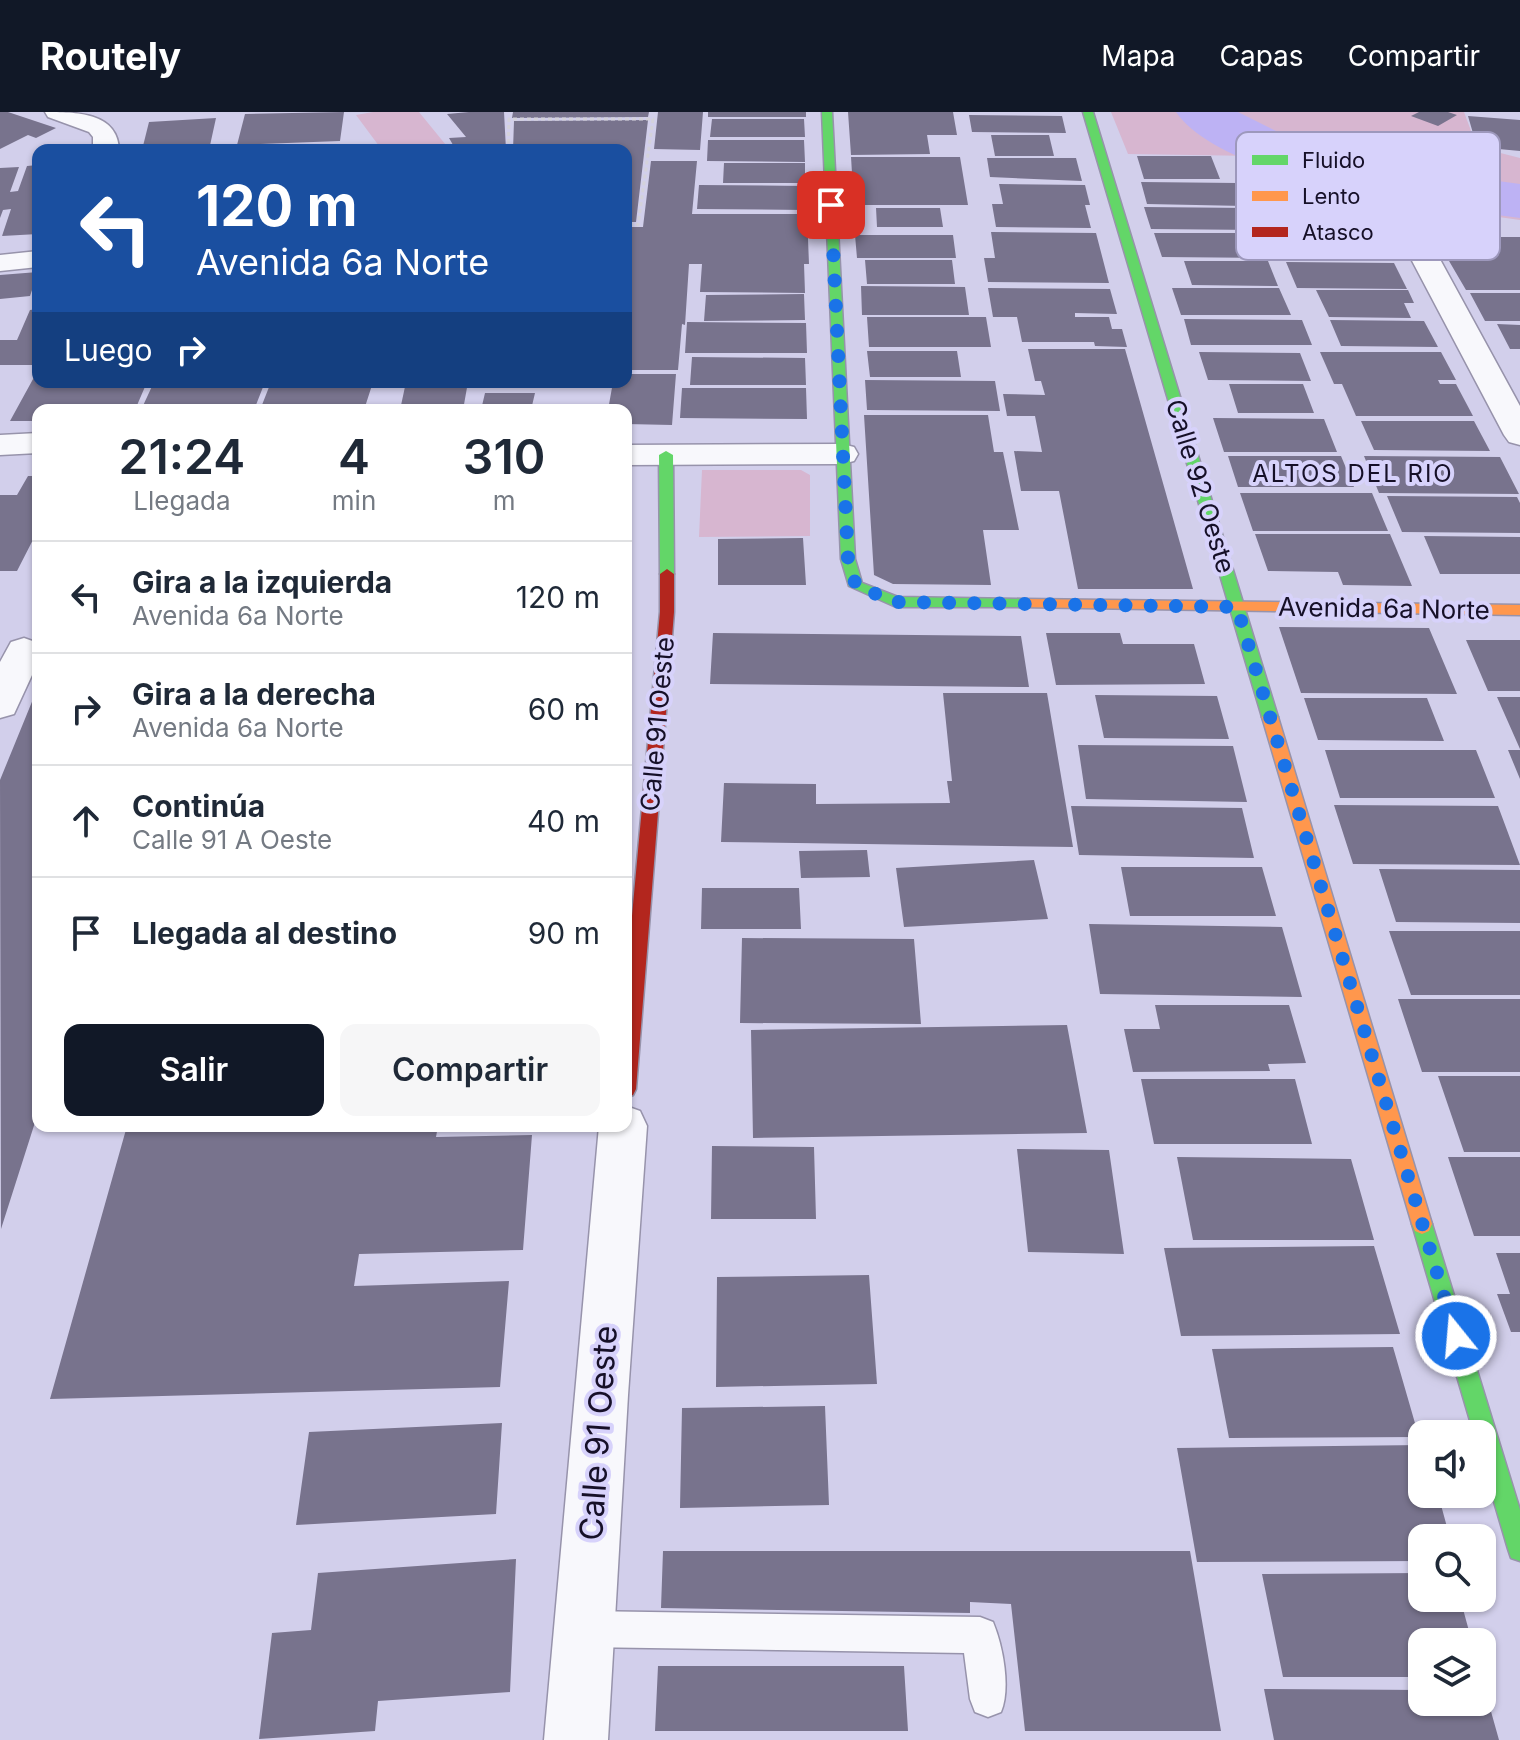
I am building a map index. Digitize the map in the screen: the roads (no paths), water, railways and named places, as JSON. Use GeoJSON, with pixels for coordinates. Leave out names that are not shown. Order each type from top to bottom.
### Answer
{"type":"FeatureCollection","features":[{"type":"Feature","properties":{"kind":"street"},"geometry":{"type":"LineString","coordinates":[[57,112],[98,127],[106,136],[106,144]]}},
{"type":"Feature","properties":{"kind":"street"},"geometry":{"type":"LineString","coordinates":[[632,455],[842,454],[827,112]]}},
{"type":"Feature","properties":{"kind":"street","name":"Calle 92 Oeste"},"geometry":{"type":"LineString","coordinates":[[1088,112],[1520,1549]]}},
{"type":"Feature","properties":{"kind":"street"},"geometry":{"type":"LineString","coordinates":[[0,263],[32,260]]}},
{"type":"Feature","properties":{"kind":"street"},"geometry":{"type":"LineString","coordinates":[[1426,260],[1520,435]]}},
{"type":"Feature","properties":{"kind":"street"},"geometry":{"type":"LineString","coordinates":[[0,445],[32,443]]}},
{"type":"Feature","properties":{"kind":"street","name":"Avenida 6a Norte"},"geometry":{"type":"LineString","coordinates":[[842,454],[848,559],[856,586],[896,602],[1520,610]]}},
{"type":"Feature","properties":{"kind":"street","name":"Calle 91 Oeste"},"geometry":{"type":"LineString","coordinates":[[632,1019],[667,612],[666,455]]}},
{"type":"Feature","properties":{"kind":"street"},"geometry":{"type":"LineString","coordinates":[[0,704],[24,651]]}},
{"type":"Feature","properties":{"kind":"street","name":"Calle 91 Oeste"},"geometry":{"type":"LineString","coordinates":[[576,1740],[623,1132]]}},
{"type":"Feature","properties":{"kind":"lane"},"geometry":{"type":"LineString","coordinates":[[584,1629],[980,1635],[988,1699]]}},
{"type":"Feature","properties":{"kind":"waterway"},"geometry":{"type":"LineString","coordinates":[[1202,112],[1236,133]]}},
{"type":"Feature","properties":{"kind":"waterway"},"geometry":{"type":"LineString","coordinates":[[1500,198],[1520,201]]}},
{"type":"Feature","properties":{"kind":"district","name":"ALTOS DEL RIO"},"geometry":{"type":"Point","coordinates":[1353,473]}}]}
